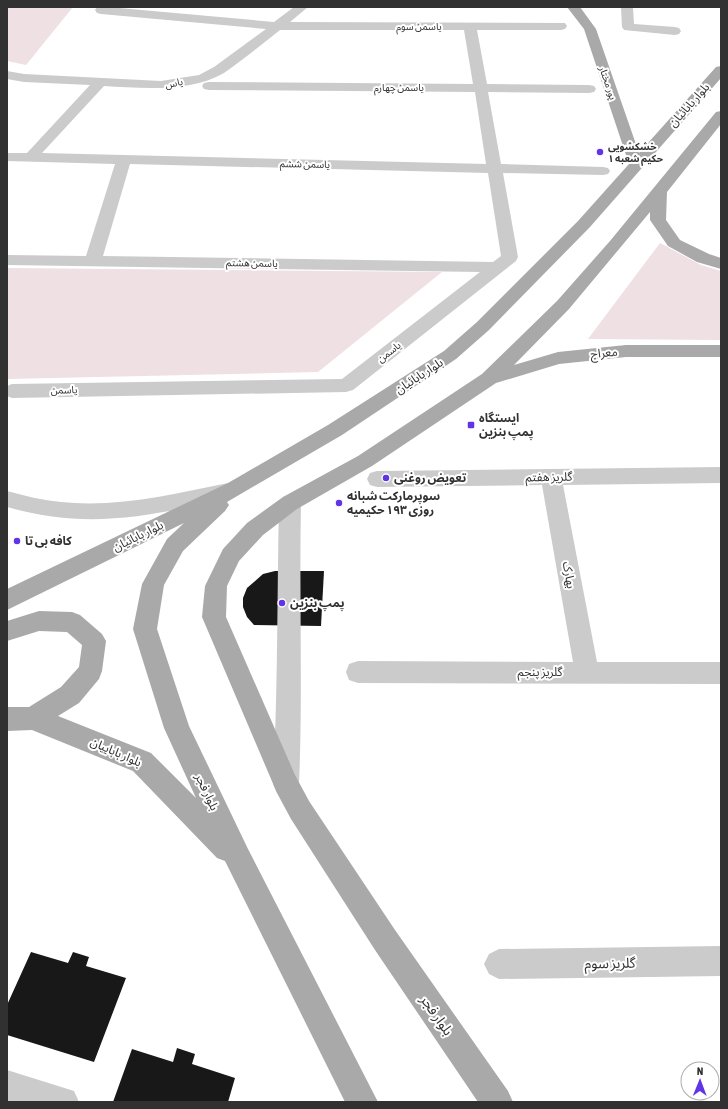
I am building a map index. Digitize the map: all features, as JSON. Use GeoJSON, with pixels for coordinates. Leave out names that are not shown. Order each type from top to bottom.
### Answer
{"type":"FeatureCollection","features":[{"type":"Feature","properties":{"kind":"main road","name":"پور مختار"},"geometry":{"type":"LineString","coordinates":[[573,7],[590,29],[636,164]]}},
{"type":"Feature","properties":{"kind":"main road","name":"بلوار بابائیان"},"geometry":{"type":"LineString","coordinates":[[7,600],[235,490],[335,430],[450,356],[489,321],[584,224],[721,70]]}},
{"type":"Feature","properties":{"kind":"main road"},"geometry":{"type":"LineString","coordinates":[[290,503],[365,461],[489,379],[563,305],[616,244],[721,115]]}},
{"type":"Feature","properties":{"kind":"main road"},"geometry":{"type":"LineString","coordinates":[[659,190],[658,220],[674,243],[703,258],[721,264]]}},
{"type":"Feature","properties":{"kind":"main road","name":"معراج"},"geometry":{"type":"LineString","coordinates":[[489,379],[558,358],[626,351],[721,351]]}},
{"type":"Feature","properties":{"kind":"main road","name":"بلوار فجر"},"geometry":{"type":"LineString","coordinates":[[235,490],[175,544],[153,584],[145,629],[177,728],[238,860],[362,1102]]}},
{"type":"Feature","properties":{"kind":"main road","name":"بلوار فجر"},"geometry":{"type":"LineString","coordinates":[[290,503],[255,529],[231,554],[216,586],[214,616],[286,784],[300,810],[487,1095]]}},
{"type":"Feature","properties":{"kind":"main road"},"geometry":{"type":"LineString","coordinates":[[7,630],[38,621],[72,622],[94,641],[90,671],[70,695],[33,718]]}},
{"type":"Feature","properties":{"kind":"main road","name":"بلوار باباییان"},"geometry":{"type":"LineString","coordinates":[[7,719],[33,718],[142,762],[238,860]]}},
{"type":"Feature","properties":{"kind":"street","name":"یاس"},"geometry":{"type":"LineString","coordinates":[[7,76],[161,85],[202,78],[219,70],[302,7]]}},
{"type":"Feature","properties":{"kind":"street"},"geometry":{"type":"LineString","coordinates":[[627,7],[628,27],[675,32]]}},
{"type":"Feature","properties":{"kind":"street","name":"یاسمن سوم"},"geometry":{"type":"LineString","coordinates":[[101,10],[278,26],[561,26]]}},
{"type":"Feature","properties":{"kind":"street","name":"یاسمن"},"geometry":{"type":"LineString","coordinates":[[12,391],[346,385],[498,267],[510,257],[470,26]]}},
{"type":"Feature","properties":{"kind":"street"},"geometry":{"type":"LineString","coordinates":[[30,158],[100,82]]}},
{"type":"Feature","properties":{"kind":"street","name":"یاسمن چهارم"},"geometry":{"type":"LineString","coordinates":[[210,86],[589,89]]}},
{"type":"Feature","properties":{"kind":"street","name":"یاسمن ششم"},"geometry":{"type":"LineString","coordinates":[[7,157],[603,171]]}},
{"type":"Feature","properties":{"kind":"street"},"geometry":{"type":"LineString","coordinates":[[93,261],[124,160]]}},
{"type":"Feature","properties":{"kind":"street","name":"یاسمن هشتم"},"geometry":{"type":"LineString","coordinates":[[7,260],[498,267]]}},
{"type":"Feature","properties":{"kind":"street","name":"گلریز هفتم"},"geometry":{"type":"LineString","coordinates":[[377,479],[721,475]]}},
{"type":"Feature","properties":{"kind":"street","name":"بهارک"},"geometry":{"type":"LineString","coordinates":[[551,477],[587,673]]}},
{"type":"Feature","properties":{"kind":"street"},"geometry":{"type":"LineString","coordinates":[[7,499],[29,506],[74,512],[146,508],[235,490]]}},
{"type":"Feature","properties":{"kind":"street"},"geometry":{"type":"LineString","coordinates":[[286,784],[289,718],[288,596],[290,503]]}},
{"type":"Feature","properties":{"kind":"street","name":"گلریز پنجم"},"geometry":{"type":"LineString","coordinates":[[358,672],[721,673]]}},
{"type":"Feature","properties":{"kind":"street","name":"گلریز سوم"},"geometry":{"type":"LineString","coordinates":[[499,964],[721,961]]}},
{"type":"Feature","properties":{"kind":"street"},"geometry":{"type":"LineString","coordinates":[[7,1086],[63,1102]]}},
{"type":"Feature","properties":{"kind":"shaded area"},"geometry":{"type":"Polygon","coordinates":[[[7,7],[73,7],[26,65],[7,61],[7,7]]]}},
{"type":"Feature","properties":{"kind":"shaded area"},"geometry":{"type":"Polygon","coordinates":[[[660,243],[701,265],[721,271],[721,340],[588,339],[660,243]]]}},
{"type":"Feature","properties":{"kind":"shaded area"},"geometry":{"type":"Polygon","coordinates":[[[7,268],[442,272],[318,372],[7,379],[7,268]]]}},
{"type":"Feature","properties":{"kind":"building","name":"پمپ بنزین"},"geometry":{"type":"Polygon","coordinates":[[[275,571],[324,571],[321,626],[254,625],[247,617],[243,607],[243,598],[247,588],[263,574],[275,571]]]}},
{"type":"Feature","properties":{"kind":"building"},"geometry":{"type":"Polygon","coordinates":[[[31,952],[68,963],[73,952],[89,957],[86,966],[126,978],[94,1062],[7,1035],[7,1005],[31,952]]]}},
{"type":"Feature","properties":{"kind":"building"},"geometry":{"type":"Polygon","coordinates":[[[177,1048],[195,1054],[192,1064],[235,1078],[228,1102],[113,1102],[132,1049],[173,1062],[177,1048]]]}},
{"type":"Feature","properties":{"kind":"place","name":"خشکشویی حکیم شعبه ۱"},"geometry":{"type":"Point","coordinates":[600,152]}},
{"type":"Feature","properties":{"kind":"place","name":"ایستگاه پمپ بنزین"},"geometry":{"type":"Point","coordinates":[471,425]}},
{"type":"Feature","properties":{"kind":"place","name":"تعویض روغنی"},"geometry":{"type":"Point","coordinates":[386,478]}},
{"type":"Feature","properties":{"kind":"place","name":"سوپرمارکت شبانه روزی ۱۹۳ حکیمیه"},"geometry":{"type":"Point","coordinates":[339,503]}},
{"type":"Feature","properties":{"kind":"place","name":"کافه بی تا"},"geometry":{"type":"Point","coordinates":[17,541]}},
{"type":"Feature","properties":{"kind":"place","name":"پمپ بنزین"},"geometry":{"type":"Point","coordinates":[282,603]}}]}
